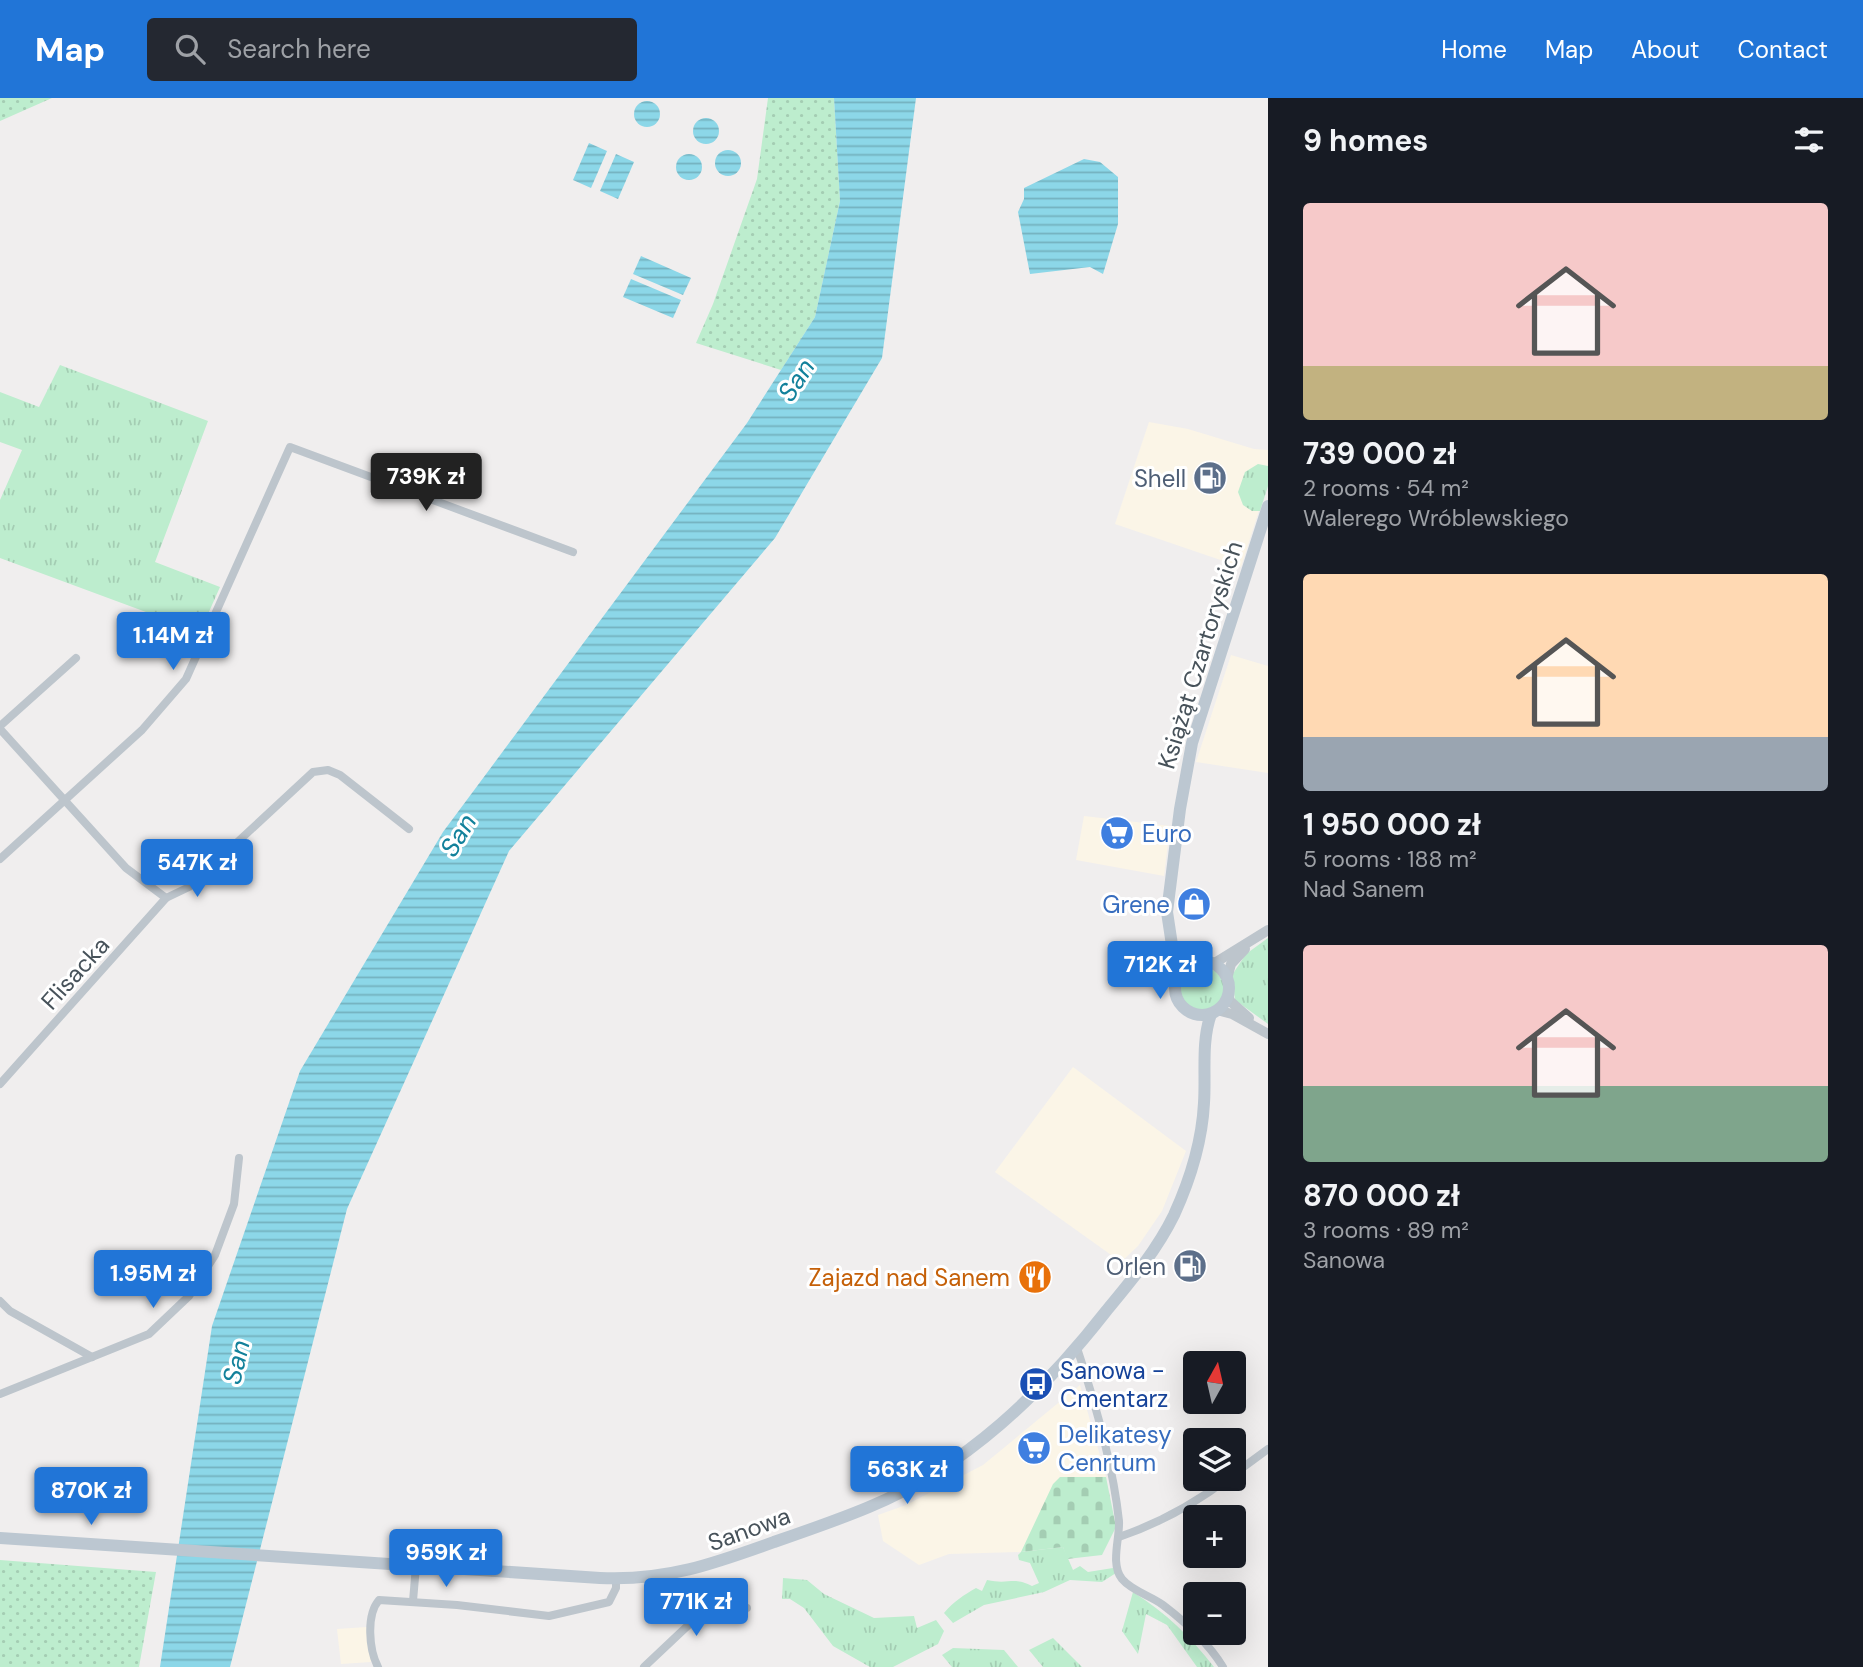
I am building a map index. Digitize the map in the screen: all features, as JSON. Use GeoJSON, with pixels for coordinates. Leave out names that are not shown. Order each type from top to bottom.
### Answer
{"type":"FeatureCollection","features":[{"type":"Feature","properties":{"kind":"main road","name":"Książąt Czartoryskich"},"geometry":{"type":"LineString","coordinates":[[1177,978],[1170,943],[1168,903],[1187,767],[1262,543],[1268,506]]}},
{"type":"Feature","properties":{"kind":"main road"},"geometry":{"type":"LineString","coordinates":[[1170,943],[1181,957],[1194,962],[1213,964],[1227,979],[1228,995],[1214,1012],[1204,1064]]}},
{"type":"Feature","properties":{"kind":"main road"},"geometry":{"type":"LineString","coordinates":[[1194,962],[1183,968],[1175,986],[1178,1001],[1192,1013],[1199,1028],[1204,1064]]}},
{"type":"Feature","properties":{"kind":"main road"},"geometry":{"type":"LineString","coordinates":[[1192,1013],[1214,1012]]}},
{"type":"Feature","properties":{"kind":"main road","name":"Sanowa"},"geometry":{"type":"LineString","coordinates":[[0,1538],[616,1579],[666,1576],[703,1568],[876,1504],[946,1465],[1017,1411],[1077,1348],[1139,1270],[1173,1216],[1193,1166],[1202,1121],[1204,1064]]}},
{"type":"Feature","properties":{"kind":"street"},"geometry":{"type":"LineString","coordinates":[[0,859],[159,713],[186,679],[290,447],[573,552]]}},
{"type":"Feature","properties":{"kind":"street"},"geometry":{"type":"LineString","coordinates":[[76,658],[0,727],[126,868],[166,898]]}},
{"type":"Feature","properties":{"kind":"street","name":"Flisacka"},"geometry":{"type":"LineString","coordinates":[[0,1084],[166,898],[188,887],[313,772],[328,770],[340,775],[409,829]]}},
{"type":"Feature","properties":{"kind":"street"},"geometry":{"type":"LineString","coordinates":[[1213,964],[1268,930]]}},
{"type":"Feature","properties":{"kind":"street"},"geometry":{"type":"LineString","coordinates":[[1227,979],[1231,964],[1256,936]]}},
{"type":"Feature","properties":{"kind":"street"},"geometry":{"type":"LineString","coordinates":[[1228,995],[1230,1001],[1264,1032]]}},
{"type":"Feature","properties":{"kind":"street"},"geometry":{"type":"LineString","coordinates":[[1214,1012],[1264,1032]]}},
{"type":"Feature","properties":{"kind":"street"},"geometry":{"type":"LineString","coordinates":[[0,1394],[149,1334],[189,1296],[215,1255],[234,1204],[239,1158]]}},
{"type":"Feature","properties":{"kind":"street"},"geometry":{"type":"LineString","coordinates":[[0,1301],[10,1311],[92,1357]]}},
{"type":"Feature","properties":{"kind":"street"},"geometry":{"type":"LineString","coordinates":[[1077,1348],[1093,1397],[1119,1537],[1116,1558],[1123,1581],[1163,1605],[1197,1636],[1223,1667]]}},
{"type":"Feature","properties":{"kind":"street"},"geometry":{"type":"LineString","coordinates":[[1246,1465],[1268,1449]]}},
{"type":"Feature","properties":{"kind":"street"},"geometry":{"type":"LineString","coordinates":[[1119,1537],[1154,1525],[1195,1503],[1211,1491]]}},
{"type":"Feature","properties":{"kind":"street"},"geometry":{"type":"LineString","coordinates":[[413,1601],[416,1566]]}},
{"type":"Feature","properties":{"kind":"street"},"geometry":{"type":"LineString","coordinates":[[378,1667],[372,1651],[373,1607],[379,1600],[413,1601],[549,1616],[609,1602],[616,1588],[616,1579]]}},
{"type":"Feature","properties":{"kind":"street"},"geometry":{"type":"LineString","coordinates":[[644,1667],[697,1617],[709,1612],[747,1608]]}},
{"type":"Feature","properties":{"kind":"shaded area"},"geometry":{"type":"Polygon","coordinates":[[[1149,422],[1188,429],[1254,449],[1268,450],[1268,482],[1241,567],[1115,524],[1149,422]]]}},
{"type":"Feature","properties":{"kind":"shaded area"},"geometry":{"type":"Polygon","coordinates":[[[1231,655],[1268,666],[1268,773],[1196,762],[1231,655]]]}},
{"type":"Feature","properties":{"kind":"shaded area"},"geometry":{"type":"Polygon","coordinates":[[[1084,816],[1170,826],[1164,876],[1076,860],[1084,816]]]}},
{"type":"Feature","properties":{"kind":"shaded area"},"geometry":{"type":"Polygon","coordinates":[[[1073,1067],[1186,1151],[1162,1211],[1138,1246],[1121,1262],[995,1172],[1073,1067]]]}},
{"type":"Feature","properties":{"kind":"shaded area"},"geometry":{"type":"Polygon","coordinates":[[[1080,1385],[1106,1477],[1060,1477],[1021,1552],[949,1554],[919,1565],[883,1541],[878,1515],[906,1505],[983,1465],[1080,1385]]]}},
{"type":"Feature","properties":{"kind":"shaded area"},"geometry":{"type":"Polygon","coordinates":[[[367,1627],[371,1662],[341,1664],[337,1629],[367,1627]]]}},
{"type":"Feature","properties":{"kind":"green space"},"geometry":{"type":"Polygon","coordinates":[[[0,98],[52,98],[0,121],[0,98]]]}},
{"type":"Feature","properties":{"kind":"green space"},"geometry":{"type":"Polygon","coordinates":[[[768,98],[834,98],[840,201],[815,317],[781,370],[696,343],[713,304],[757,179],[768,98]]]}},
{"type":"Feature","properties":{"kind":"green space"},"geometry":{"type":"Polygon","coordinates":[[[60,365],[208,421],[155,562],[220,587],[200,632],[0,558],[0,500],[22,450],[0,442],[0,392],[39,407],[60,365]]]}},
{"type":"Feature","properties":{"kind":"green space"},"geometry":{"type":"Polygon","coordinates":[[[1258,464],[1268,466],[1268,486],[1260,511],[1252,511],[1243,505],[1238,492],[1245,472],[1258,464]]]}},
{"type":"Feature","properties":{"kind":"green space"},"geometry":{"type":"Polygon","coordinates":[[[1268,938],[1268,1024],[1235,1000],[1232,975],[1246,954],[1268,938]]]}},
{"type":"Feature","properties":{"kind":"green space"},"geometry":{"type":"Polygon","coordinates":[[[1202,967],[1217,974],[1224,989],[1217,1004],[1202,1011],[1187,1004],[1180,989],[1187,974],[1202,967]]]}},
{"type":"Feature","properties":{"kind":"green space"},"geometry":{"type":"Polygon","coordinates":[[[1060,1477],[1106,1477],[1116,1527],[1102,1555],[1067,1559],[1063,1547],[1021,1552],[1053,1484],[1060,1477]]]}},
{"type":"Feature","properties":{"kind":"green space"},"geometry":{"type":"Polygon","coordinates":[[[1063,1547],[1073,1570],[1080,1566],[1088,1572],[1113,1568],[1116,1573],[1102,1582],[1070,1580],[1044,1592],[984,1605],[953,1623],[944,1613],[976,1588],[982,1591],[987,1580],[1015,1581],[1032,1586],[1039,1583],[1030,1563],[1019,1560],[1018,1555],[1021,1552],[1063,1547]]]}},
{"type":"Feature","properties":{"kind":"green space"},"geometry":{"type":"Polygon","coordinates":[[[0,1560],[156,1572],[139,1667],[0,1667],[0,1560]]]}},
{"type":"Feature","properties":{"kind":"green space"},"geometry":{"type":"Polygon","coordinates":[[[783,1578],[807,1580],[824,1594],[874,1618],[914,1616],[917,1628],[936,1620],[944,1631],[938,1644],[893,1667],[870,1667],[833,1646],[804,1608],[790,1599],[782,1599],[783,1578]]]}},
{"type":"Feature","properties":{"kind":"green space"},"geometry":{"type":"Polygon","coordinates":[[[1133,1592],[1177,1626],[1183,1632],[1183,1645],[1196,1645],[1214,1667],[1197,1667],[1167,1625],[1146,1614],[1138,1654],[1122,1631],[1133,1592]]]}},
{"type":"Feature","properties":{"kind":"green space"},"geometry":{"type":"Polygon","coordinates":[[[1053,1638],[1082,1667],[1043,1667],[1029,1650],[1053,1638]]]}},
{"type":"Feature","properties":{"kind":"green space"},"geometry":{"type":"Polygon","coordinates":[[[953,1648],[1004,1650],[1018,1667],[952,1667],[942,1655],[953,1648]]]}},
{"type":"Feature","properties":{"kind":"water","name":"San"},"geometry":{"type":"Polygon","coordinates":[[[834,98],[916,98],[882,358],[775,538],[509,851],[347,1209],[230,1667],[160,1667],[212,1326],[300,1071],[443,832],[747,423],[815,317],[840,201],[834,98]]]}},
{"type":"Feature","properties":{"kind":"water"},"geometry":{"type":"Polygon","coordinates":[[[647,101],[656,105],[660,114],[656,123],[647,127],[638,123],[634,114],[638,105],[647,101]]]}},
{"type":"Feature","properties":{"kind":"water"},"geometry":{"type":"Polygon","coordinates":[[[706,118],[715,122],[719,131],[715,140],[706,144],[697,140],[693,131],[697,122],[706,118]]]}},
{"type":"Feature","properties":{"kind":"water"},"geometry":{"type":"Polygon","coordinates":[[[589,143],[607,151],[591,188],[573,180],[589,143]]]}},
{"type":"Feature","properties":{"kind":"water"},"geometry":{"type":"Polygon","coordinates":[[[728,150],[738,153],[741,163],[738,173],[728,176],[718,173],[715,163],[718,153],[728,150]]]}},
{"type":"Feature","properties":{"kind":"water"},"geometry":{"type":"Polygon","coordinates":[[[616,154],[634,162],[618,199],[600,191],[616,154]]]}},
{"type":"Feature","properties":{"kind":"water"},"geometry":{"type":"Polygon","coordinates":[[[689,154],[698,158],[702,167],[698,176],[689,180],[680,176],[676,167],[680,158],[689,154]]]}},
{"type":"Feature","properties":{"kind":"water"},"geometry":{"type":"Polygon","coordinates":[[[1084,159],[1100,162],[1118,177],[1118,224],[1103,274],[1090,267],[1030,274],[1018,212],[1024,199],[1024,188],[1084,159]]]}},
{"type":"Feature","properties":{"kind":"water"},"geometry":{"type":"Polygon","coordinates":[[[641,256],[691,278],[683,295],[633,274],[641,256]]]}},
{"type":"Feature","properties":{"kind":"water"},"geometry":{"type":"Polygon","coordinates":[[[631,279],[681,300],[673,318],[623,297],[631,279]]]}},
{"type":"Feature","properties":{"kind":"place","name":"Shell"},"geometry":{"type":"Point","coordinates":[1210,478]}},
{"type":"Feature","properties":{"kind":"place","name":"Euro"},"geometry":{"type":"Point","coordinates":[1117,833]}},
{"type":"Feature","properties":{"kind":"place","name":"Grene"},"geometry":{"type":"Point","coordinates":[1194,904]}},
{"type":"Feature","properties":{"kind":"place","name":"Orlen"},"geometry":{"type":"Point","coordinates":[1190,1266]}},
{"type":"Feature","properties":{"kind":"place","name":"Zajazd nad Sanem"},"geometry":{"type":"Point","coordinates":[1035,1277]}},
{"type":"Feature","properties":{"kind":"place","name":"Sanowa - Cmentarz"},"geometry":{"type":"Point","coordinates":[1036,1384]}},
{"type":"Feature","properties":{"kind":"place","name":"Delikatesy Cenrtum"},"geometry":{"type":"Point","coordinates":[1034,1448]}}]}
